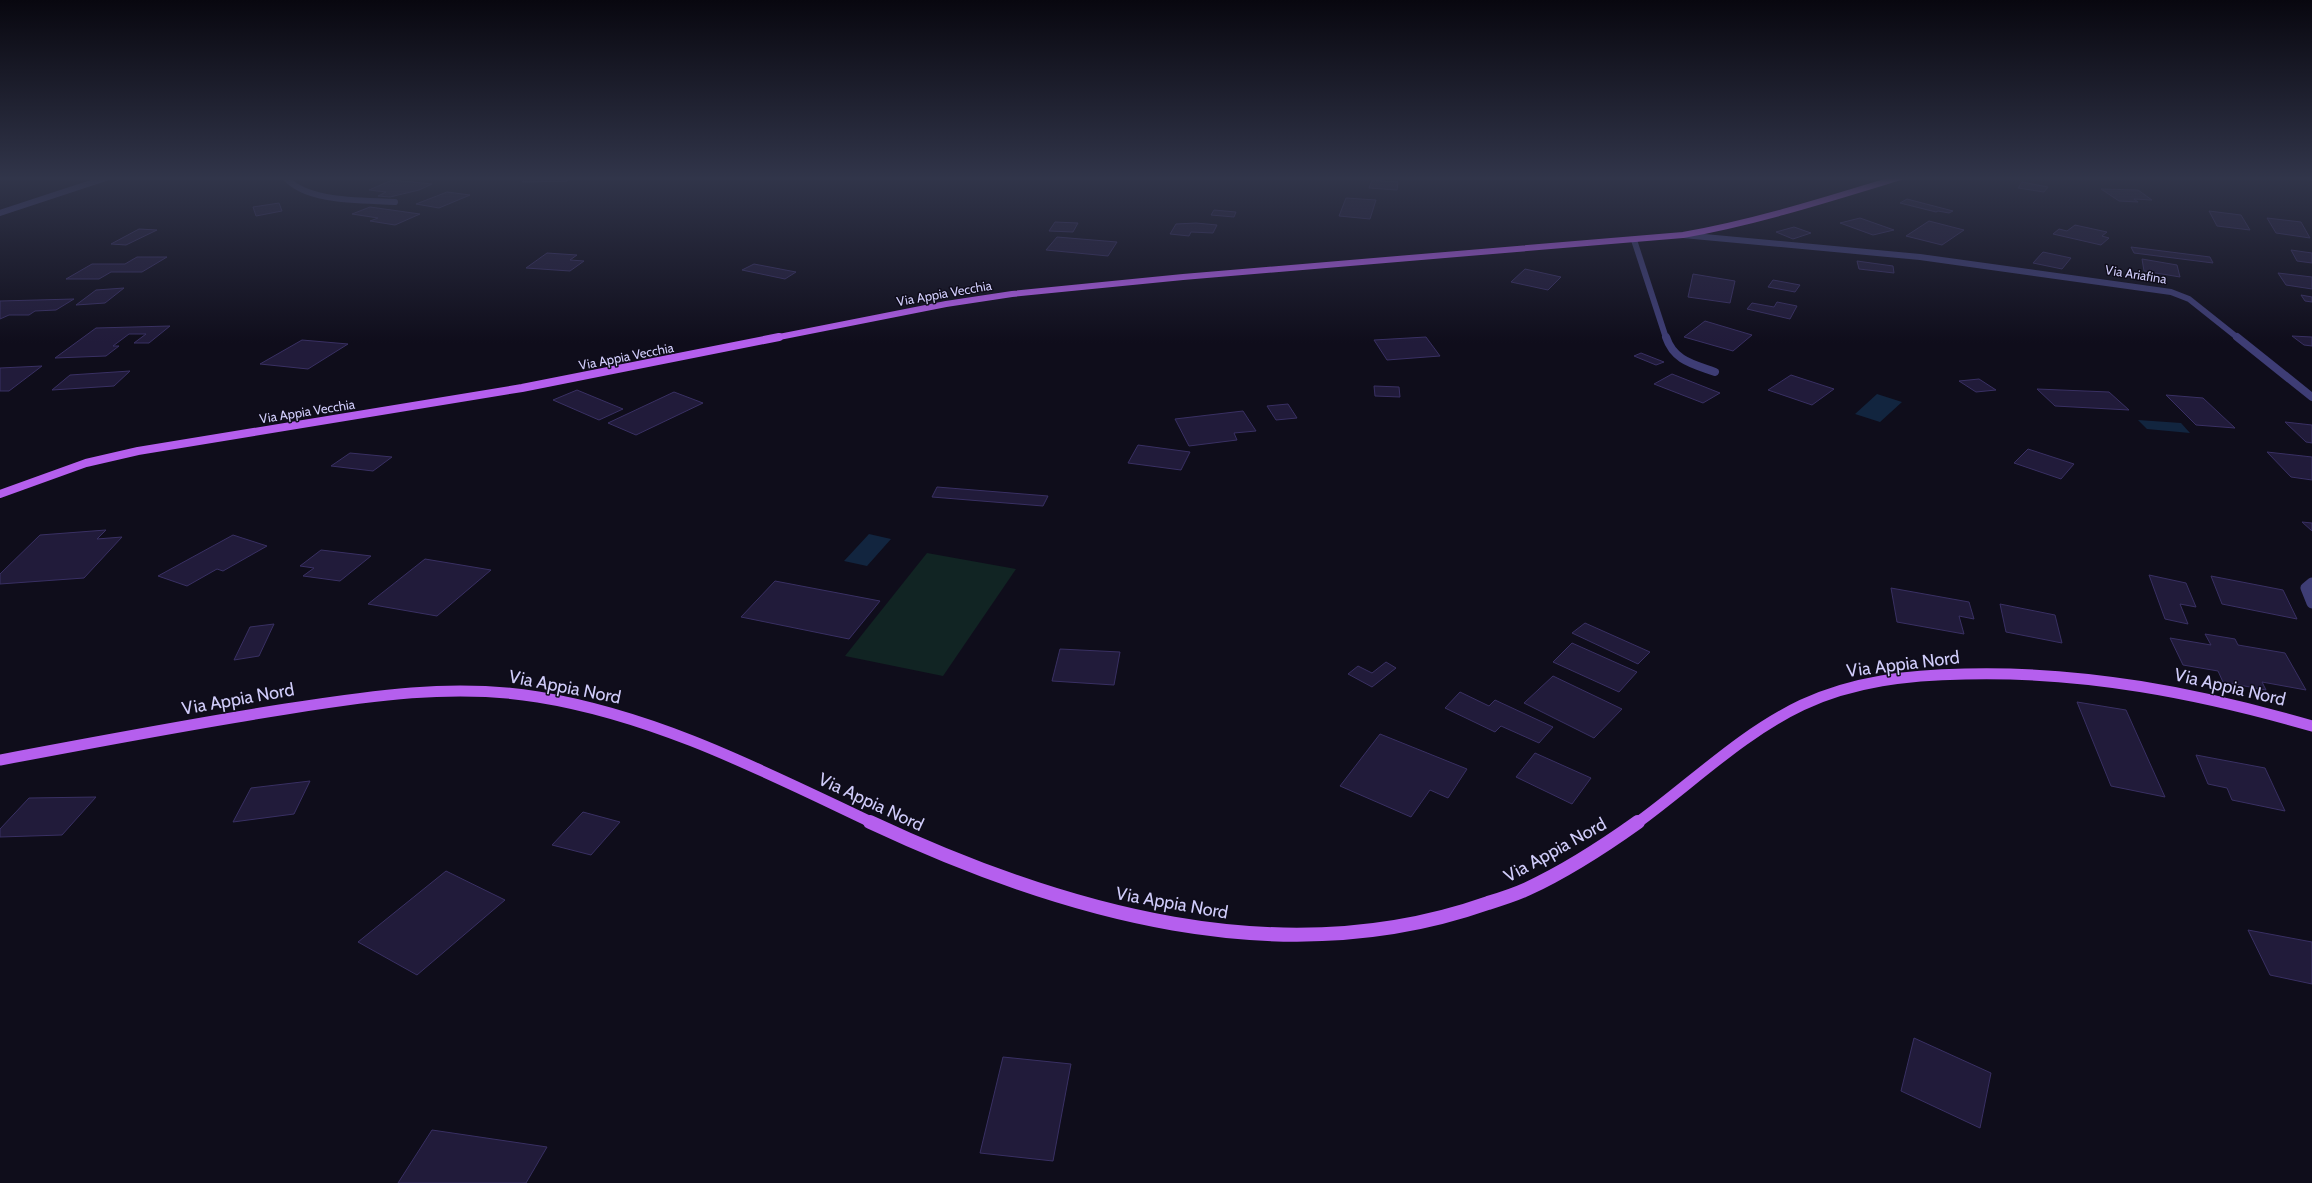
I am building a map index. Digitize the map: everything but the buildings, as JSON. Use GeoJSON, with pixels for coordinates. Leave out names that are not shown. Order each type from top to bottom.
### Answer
{"type":"FeatureCollection","features":[{"type":"Feature","properties":{"kind":"main road","name":"Via Appia Vecchia"},"geometry":{"type":"LineString","coordinates":[[0,494],[86,463],[138,450],[522,388],[972,300],[1183,277],[1634,240],[1683,235],[1695,232]]}},
{"type":"Feature","properties":{"kind":"main road","name":"Via Appia Nord"},"geometry":{"type":"LineString","coordinates":[[0,760],[243,716],[350,700],[455,692],[524,695],[610,713],[692,740],[769,773],[943,856],[1027,889],[1098,909],[1182,926],[1226,932],[1304,935],[1388,928],[1416,923],[1474,908],[1525,890],[1571,866],[1619,836],[1764,725],[1823,696],[1866,683],[1918,676],[1980,673],[2084,677],[2170,691],[2244,707],[2312,726]]}},
{"type":"Feature","properties":{"kind":"street","name":"Via Ariafina"},"geometry":{"type":"LineString","coordinates":[[1683,235],[1920,257],[2171,292],[2189,299],[2312,396]]}},
{"type":"Feature","properties":{"kind":"street"},"geometry":{"type":"LineString","coordinates":[[1634,240],[1670,349],[1685,362],[1715,372]]}},
{"type":"Feature","properties":{"kind":"street"},"geometry":{"type":"LineString","coordinates":[[2312,583],[2306,588],[2312,602]]}},
{"type":"Feature","properties":{"kind":"green space"},"geometry":{"type":"Polygon","coordinates":[[[927,553],[1016,569],[943,676],[845,656],[927,553]]]}},
{"type":"Feature","properties":{"kind":"water"},"geometry":{"type":"Polygon","coordinates":[[[1877,394],[1902,402],[1880,422],[1855,414],[1877,394]]]}},
{"type":"Feature","properties":{"kind":"water"},"geometry":{"type":"Polygon","coordinates":[[[2138,420],[2181,423],[2190,433],[2147,429],[2138,420]]]}},
{"type":"Feature","properties":{"kind":"water"},"geometry":{"type":"Polygon","coordinates":[[[869,534],[891,539],[867,566],[844,561],[869,534]]]}}]}
